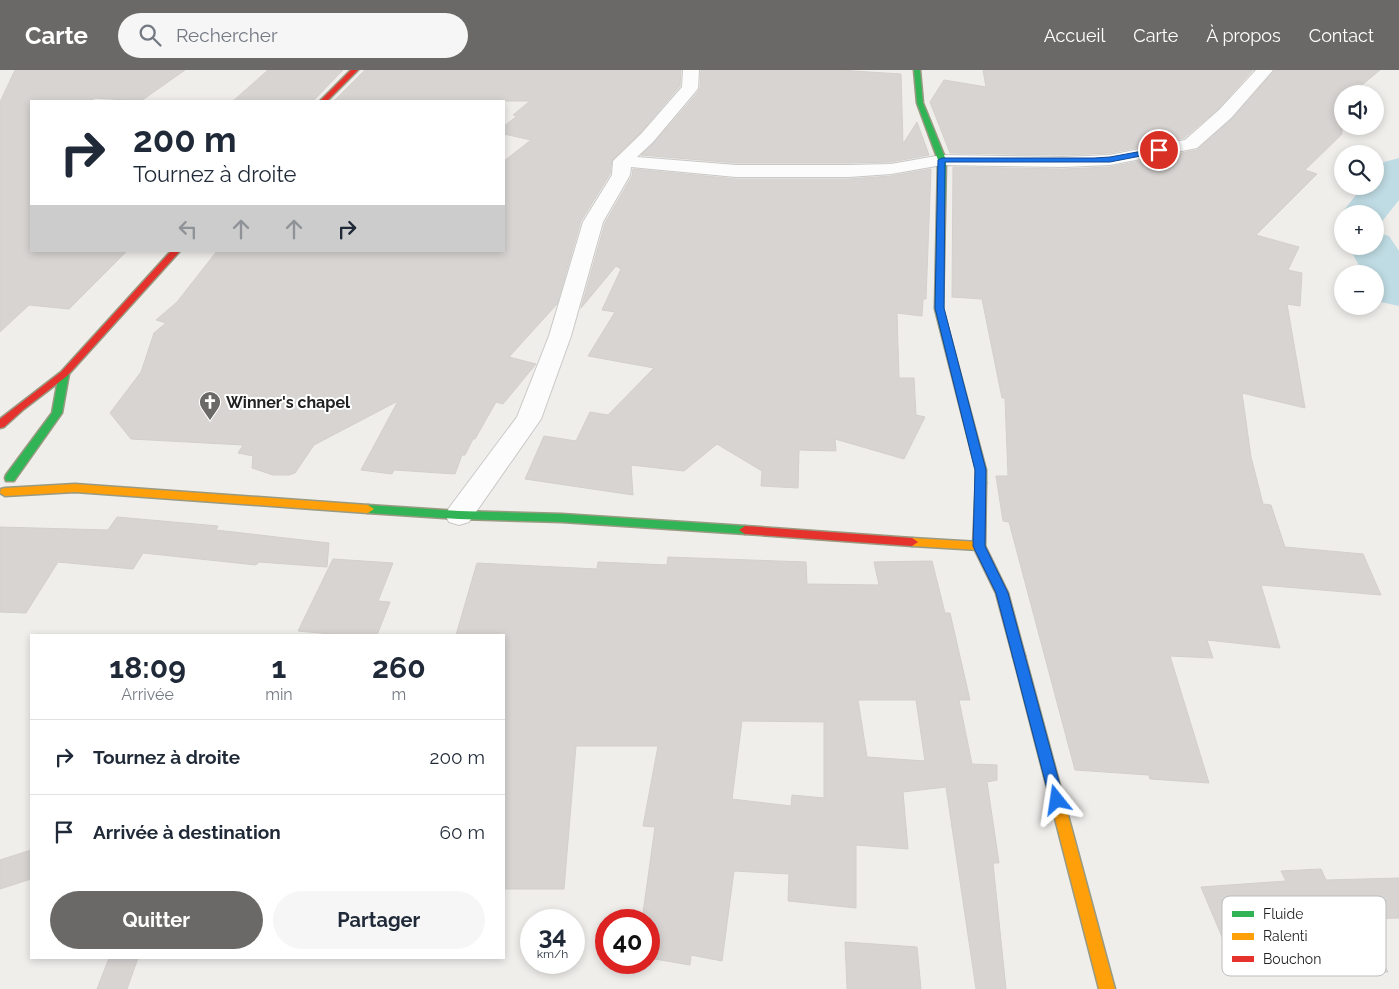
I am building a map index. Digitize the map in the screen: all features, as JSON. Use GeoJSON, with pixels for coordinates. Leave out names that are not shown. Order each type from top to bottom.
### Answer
{"type":"FeatureCollection","features":[{"type":"Feature","properties":{"kind":"street"},"geometry":{"type":"LineString","coordinates":[[324,100],[355,70]]}},
{"type":"Feature","properties":{"kind":"street"},"geometry":{"type":"LineString","coordinates":[[459,515],[529,419],[560,336],[593,222],[621,175],[622,161],[647,138],[690,88],[691,70]]}},
{"type":"Feature","properties":{"kind":"street"},"geometry":{"type":"LineString","coordinates":[[917,70],[920,103],[942,160],[939,308],[981,470],[979,546],[1002,593],[1107,989]]}},
{"type":"Feature","properties":{"kind":"street"},"geometry":{"type":"LineString","coordinates":[[622,161],[736,171],[849,171],[891,169],[942,160],[1064,162],[1110,160],[1191,144],[1225,114],[1265,70]]}},
{"type":"Feature","properties":{"kind":"street"},"geometry":{"type":"LineString","coordinates":[[0,425],[20,407],[64,374],[175,252]]}},
{"type":"Feature","properties":{"kind":"street"},"geometry":{"type":"LineString","coordinates":[[2,495],[9,484],[10,478],[57,413],[64,374]]}},
{"type":"Feature","properties":{"kind":"street"},"geometry":{"type":"LineString","coordinates":[[2,467],[8,472],[10,478]]}},
{"type":"Feature","properties":{"kind":"street"},"geometry":{"type":"LineString","coordinates":[[2,495],[75,488],[459,515],[562,518],[979,546]]}},
{"type":"Feature","properties":{"kind":"building"},"geometry":{"type":"Polygon","coordinates":[[[15,70],[185,70],[142,100],[95,98],[92,100],[30,100],[30,252],[126,252],[69,309],[29,305],[0,332],[0,102],[15,70]]]}},
{"type":"Feature","properties":{"kind":"building"},"geometry":{"type":"Polygon","coordinates":[[[268,70],[343,70],[314,100],[234,100],[268,70]]]}},
{"type":"Feature","properties":{"kind":"building"},"geometry":{"type":"Polygon","coordinates":[[[365,70],[681,70],[680,86],[640,133],[612,160],[610,174],[581,221],[557,304],[509,357],[536,364],[503,404],[496,402],[465,455],[462,455],[455,474],[394,470],[392,474],[361,470],[398,401],[314,445],[295,473],[289,475],[273,475],[252,468],[253,456],[238,453],[243,445],[131,439],[110,413],[141,372],[154,333],[166,323],[156,320],[177,302],[216,252],[505,252],[505,160],[531,140],[505,134],[505,125],[517,116],[513,115],[530,101],[335,100],[365,70]]]}},
{"type":"Feature","properties":{"kind":"building"},"geometry":{"type":"Polygon","coordinates":[[[701,70],[838,70],[901,74],[903,144],[917,122],[929,155],[891,162],[736,163],[641,155],[654,143],[698,92],[701,70]]]}},
{"type":"Feature","properties":{"kind":"building"},"geometry":{"type":"Polygon","coordinates":[[[983,70],[1253,70],[1218,109],[1184,138],[1110,153],[1063,155],[950,153],[930,102],[944,80],[986,87],[983,70]]]}},
{"type":"Feature","properties":{"kind":"building"},"geometry":{"type":"Polygon","coordinates":[[[1275,70],[1380,70],[1362,85],[1334,85],[1334,135],[1341,135],[1305,170],[1317,174],[1256,235],[1299,247],[1288,270],[1302,273],[1300,306],[1287,304],[1305,408],[1242,393],[1251,457],[1263,504],[1271,505],[1285,547],[1363,554],[1381,595],[1261,585],[1280,648],[1207,640],[1213,658],[1170,656],[1209,783],[1150,779],[1149,775],[1075,770],[1009,522],[1003,521],[996,476],[1008,476],[1005,398],[1002,398],[982,299],[952,297],[953,167],[1063,169],[1110,167],[1197,150],[1232,119],[1275,70]]]}},
{"type":"Feature","properties":{"kind":"building"},"geometry":{"type":"Polygon","coordinates":[[[633,169],[736,179],[849,179],[891,176],[931,169],[926,299],[923,299],[922,316],[897,313],[899,378],[914,378],[916,415],[925,417],[904,459],[835,439],[836,451],[799,450],[798,488],[761,486],[762,471],[717,444],[684,471],[631,465],[633,495],[525,479],[544,436],[576,441],[590,412],[608,415],[654,368],[588,356],[615,312],[602,310],[621,269],[616,266],[581,308],[605,223],[632,176],[633,169]]]}},
{"type":"Feature","properties":{"kind":"building"},"geometry":{"type":"Polygon","coordinates":[[[117,517],[218,526],[216,530],[329,543],[327,567],[259,562],[256,565],[143,553],[133,569],[58,562],[26,613],[0,612],[0,527],[108,530],[117,517]]]}},
{"type":"Feature","properties":{"kind":"building"},"geometry":{"type":"Polygon","coordinates":[[[668,557],[806,562],[807,584],[879,585],[874,562],[932,561],[945,613],[950,613],[970,700],[959,700],[972,764],[997,765],[997,780],[987,782],[999,863],[993,863],[1006,989],[976,989],[946,787],[903,792],[908,849],[856,845],[856,908],[788,901],[789,874],[734,871],[722,961],[691,955],[690,965],[660,960],[660,909],[644,909],[655,827],[643,826],[658,746],[576,746],[564,889],[505,889],[505,634],[456,634],[477,563],[597,569],[598,562],[667,565],[668,557]],[[858,700],[867,757],[925,761],[916,700],[858,700]],[[742,721],[732,799],[791,806],[792,795],[824,798],[824,722],[742,721]]]}},
{"type":"Feature","properties":{"kind":"building"},"geometry":{"type":"Polygon","coordinates":[[[333,559],[393,563],[378,601],[390,602],[377,634],[331,634],[298,631],[333,559]]]}},
{"type":"Feature","properties":{"kind":"building"},"geometry":{"type":"Polygon","coordinates":[[[30,850],[30,879],[0,889],[0,860],[30,850]]]}},
{"type":"Feature","properties":{"kind":"building"},"geometry":{"type":"Polygon","coordinates":[[[1321,869],[1326,880],[1399,878],[1399,918],[1386,918],[1386,896],[1222,896],[1222,937],[1201,887],[1286,881],[1281,871],[1321,869]]]}},
{"type":"Feature","properties":{"kind":"building"},"geometry":{"type":"Polygon","coordinates":[[[845,942],[917,947],[921,989],[847,989],[845,942]]]}},
{"type":"Feature","properties":{"kind":"building"},"geometry":{"type":"Polygon","coordinates":[[[109,959],[138,959],[127,989],[97,989],[109,959]]]}},
{"type":"Feature","properties":{"kind":"waterway"},"geometry":{"type":"LineString","coordinates":[[1371,205],[1399,171]]}},
{"type":"Feature","properties":{"kind":"waterway"},"geometry":{"type":"LineString","coordinates":[[1377,255],[1399,291]]}},
{"type":"Feature","properties":{"kind":"traffic: fast"},"geometry":{"type":"LineString","coordinates":[[917,70],[920,103],[942,160],[939,309],[981,470],[981,483]]}},
{"type":"Feature","properties":{"kind":"traffic: fast"},"geometry":{"type":"LineString","coordinates":[[10,478],[57,413],[64,374]]}},
{"type":"Feature","properties":{"kind":"traffic: fast"},"geometry":{"type":"LineString","coordinates":[[368,509],[459,515],[562,518],[745,530]]}},
{"type":"Feature","properties":{"kind":"traffic: slow"},"geometry":{"type":"LineString","coordinates":[[5,492],[75,488],[368,509]]}},
{"type":"Feature","properties":{"kind":"traffic: slow"},"geometry":{"type":"LineString","coordinates":[[912,542],[979,546]]}},
{"type":"Feature","properties":{"kind":"traffic: slow"},"geometry":{"type":"LineString","coordinates":[[1019,656],[1107,989]]}},
{"type":"Feature","properties":{"kind":"traffic: jam"},"geometry":{"type":"LineString","coordinates":[[324,100],[355,70]]}},
{"type":"Feature","properties":{"kind":"traffic: jam"},"geometry":{"type":"LineString","coordinates":[[0,425],[20,407],[64,374],[175,252]]}},
{"type":"Feature","properties":{"kind":"traffic: jam"},"geometry":{"type":"LineString","coordinates":[[981,483],[979,546],[1002,593],[1019,656]]}},
{"type":"Feature","properties":{"kind":"traffic: jam"},"geometry":{"type":"LineString","coordinates":[[745,530],[912,542]]}},
{"type":"Feature","properties":{"kind":"place","name":"Winner's chapel"},"geometry":{"type":"Point","coordinates":[210,421]}},
{"type":"Feature","properties":{"kind":"route"},"geometry":{"type":"LineString","coordinates":[[1057,800],[1002,593],[979,546],[981,470],[939,308],[942,160],[1064,162],[1110,160],[1159,150]]}}]}
